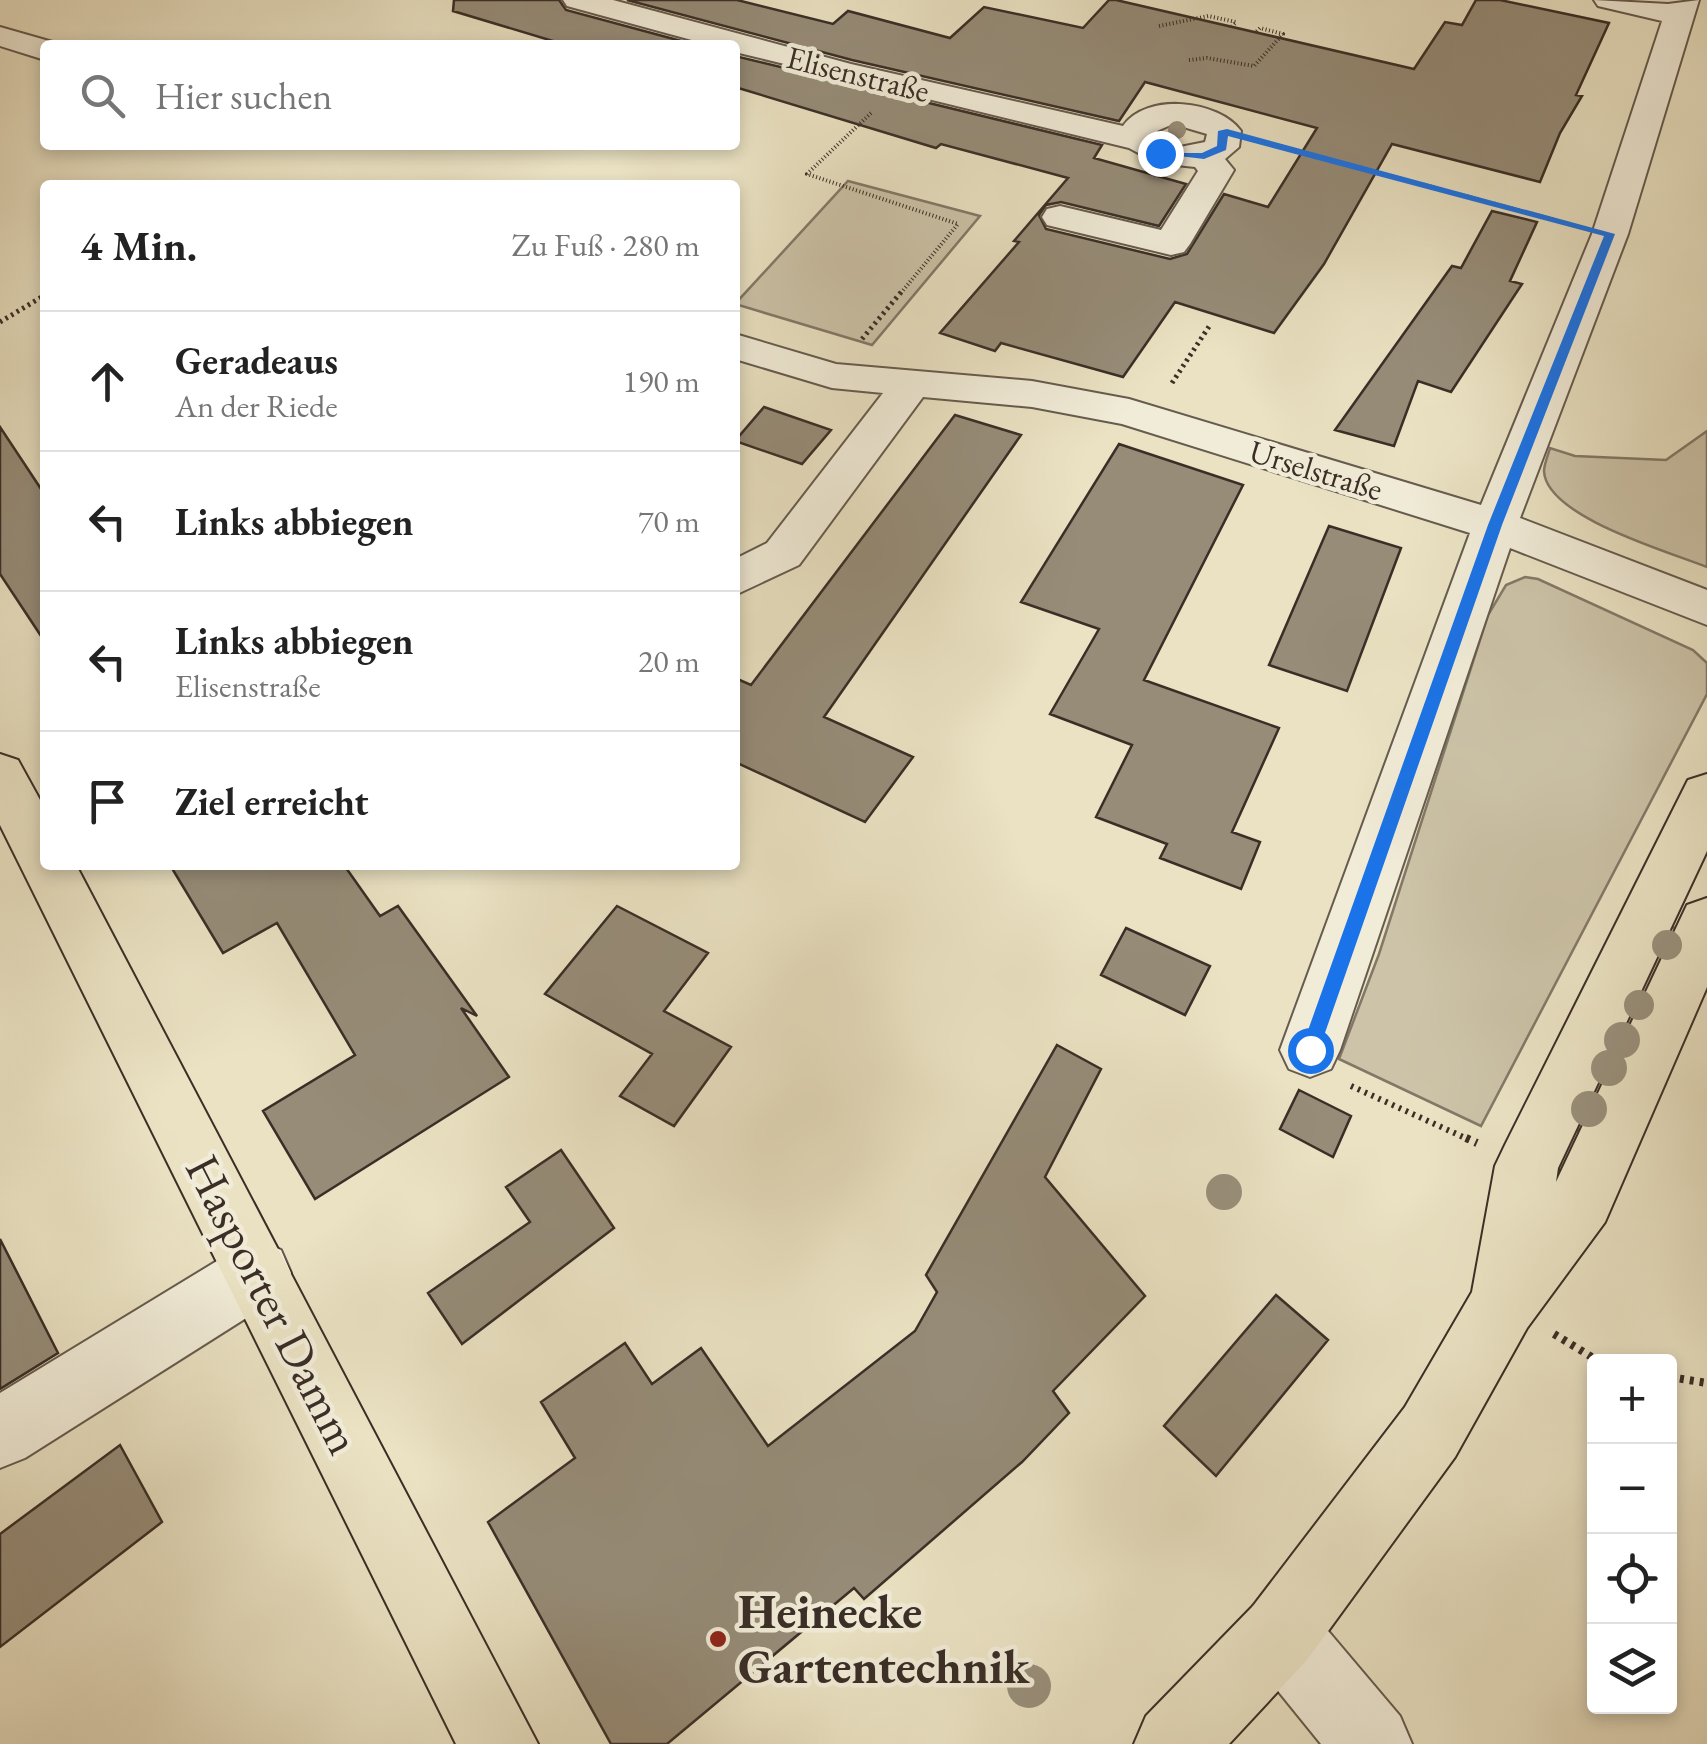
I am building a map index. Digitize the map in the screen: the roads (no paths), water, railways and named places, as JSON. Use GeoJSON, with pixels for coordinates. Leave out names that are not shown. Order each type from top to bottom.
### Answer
{"type":"FeatureCollection","features":[{"type":"Feature","properties":{"kind":"main road","name":"Hasporter Damm"},"geometry":{"type":"LineString","coordinates":[[0,774],[40,851]]}},
{"type":"Feature","properties":{"kind":"main road"},"geometry":{"type":"LineString","coordinates":[[1504,1304],[1527,1166],[1707,794]]}},
{"type":"Feature","properties":{"kind":"main road","name":"Hasporter Damm"},"geometry":{"type":"LineString","coordinates":[[50,870],[498,1744]]}},
{"type":"Feature","properties":{"kind":"main road"},"geometry":{"type":"LineString","coordinates":[[1174,1744],[1280,1633],[1430,1432],[1504,1304],[1582,1200],[1707,922]]}},
{"type":"Feature","properties":{"kind":"street","name":"Elisenstraße"},"geometry":{"type":"LineString","coordinates":[[578,0],[732,40]]}},
{"type":"Feature","properties":{"kind":"street"},"geometry":{"type":"LineString","coordinates":[[1310,1050],[1495,525],[1610,234],[1681,7],[1609,0]]}},
{"type":"Feature","properties":{"kind":"street"},"geometry":{"type":"LineString","coordinates":[[0,36],[40,48]]}},
{"type":"Feature","properties":{"kind":"street","name":"Elisenstraße"},"geometry":{"type":"LineString","coordinates":[[740,42],[1141,140],[1138,133],[1145,121],[1169,114],[1204,118],[1214,144],[1216,170],[1171,244],[1060,218]]}},
{"type":"Feature","properties":{"kind":"street","name":"Urselstraße"},"geometry":{"type":"LineString","coordinates":[[740,348],[832,376],[1032,394],[1149,418],[1495,525],[1707,608]]}},
{"type":"Feature","properties":{"kind":"street"},"geometry":{"type":"LineString","coordinates":[[740,576],[783,554],[912,382]]}},
{"type":"Feature","properties":{"kind":"street"},"geometry":{"type":"LineString","coordinates":[[0,1433],[258,1273]]}},
{"type":"Feature","properties":{"kind":"street"},"geometry":{"type":"LineString","coordinates":[[1280,1633],[1372,1744]]}},
{"type":"Feature","properties":{"kind":"place","name":"Heinecke Gartentechnik"},"geometry":{"type":"Point","coordinates":[718,1639]}}]}
